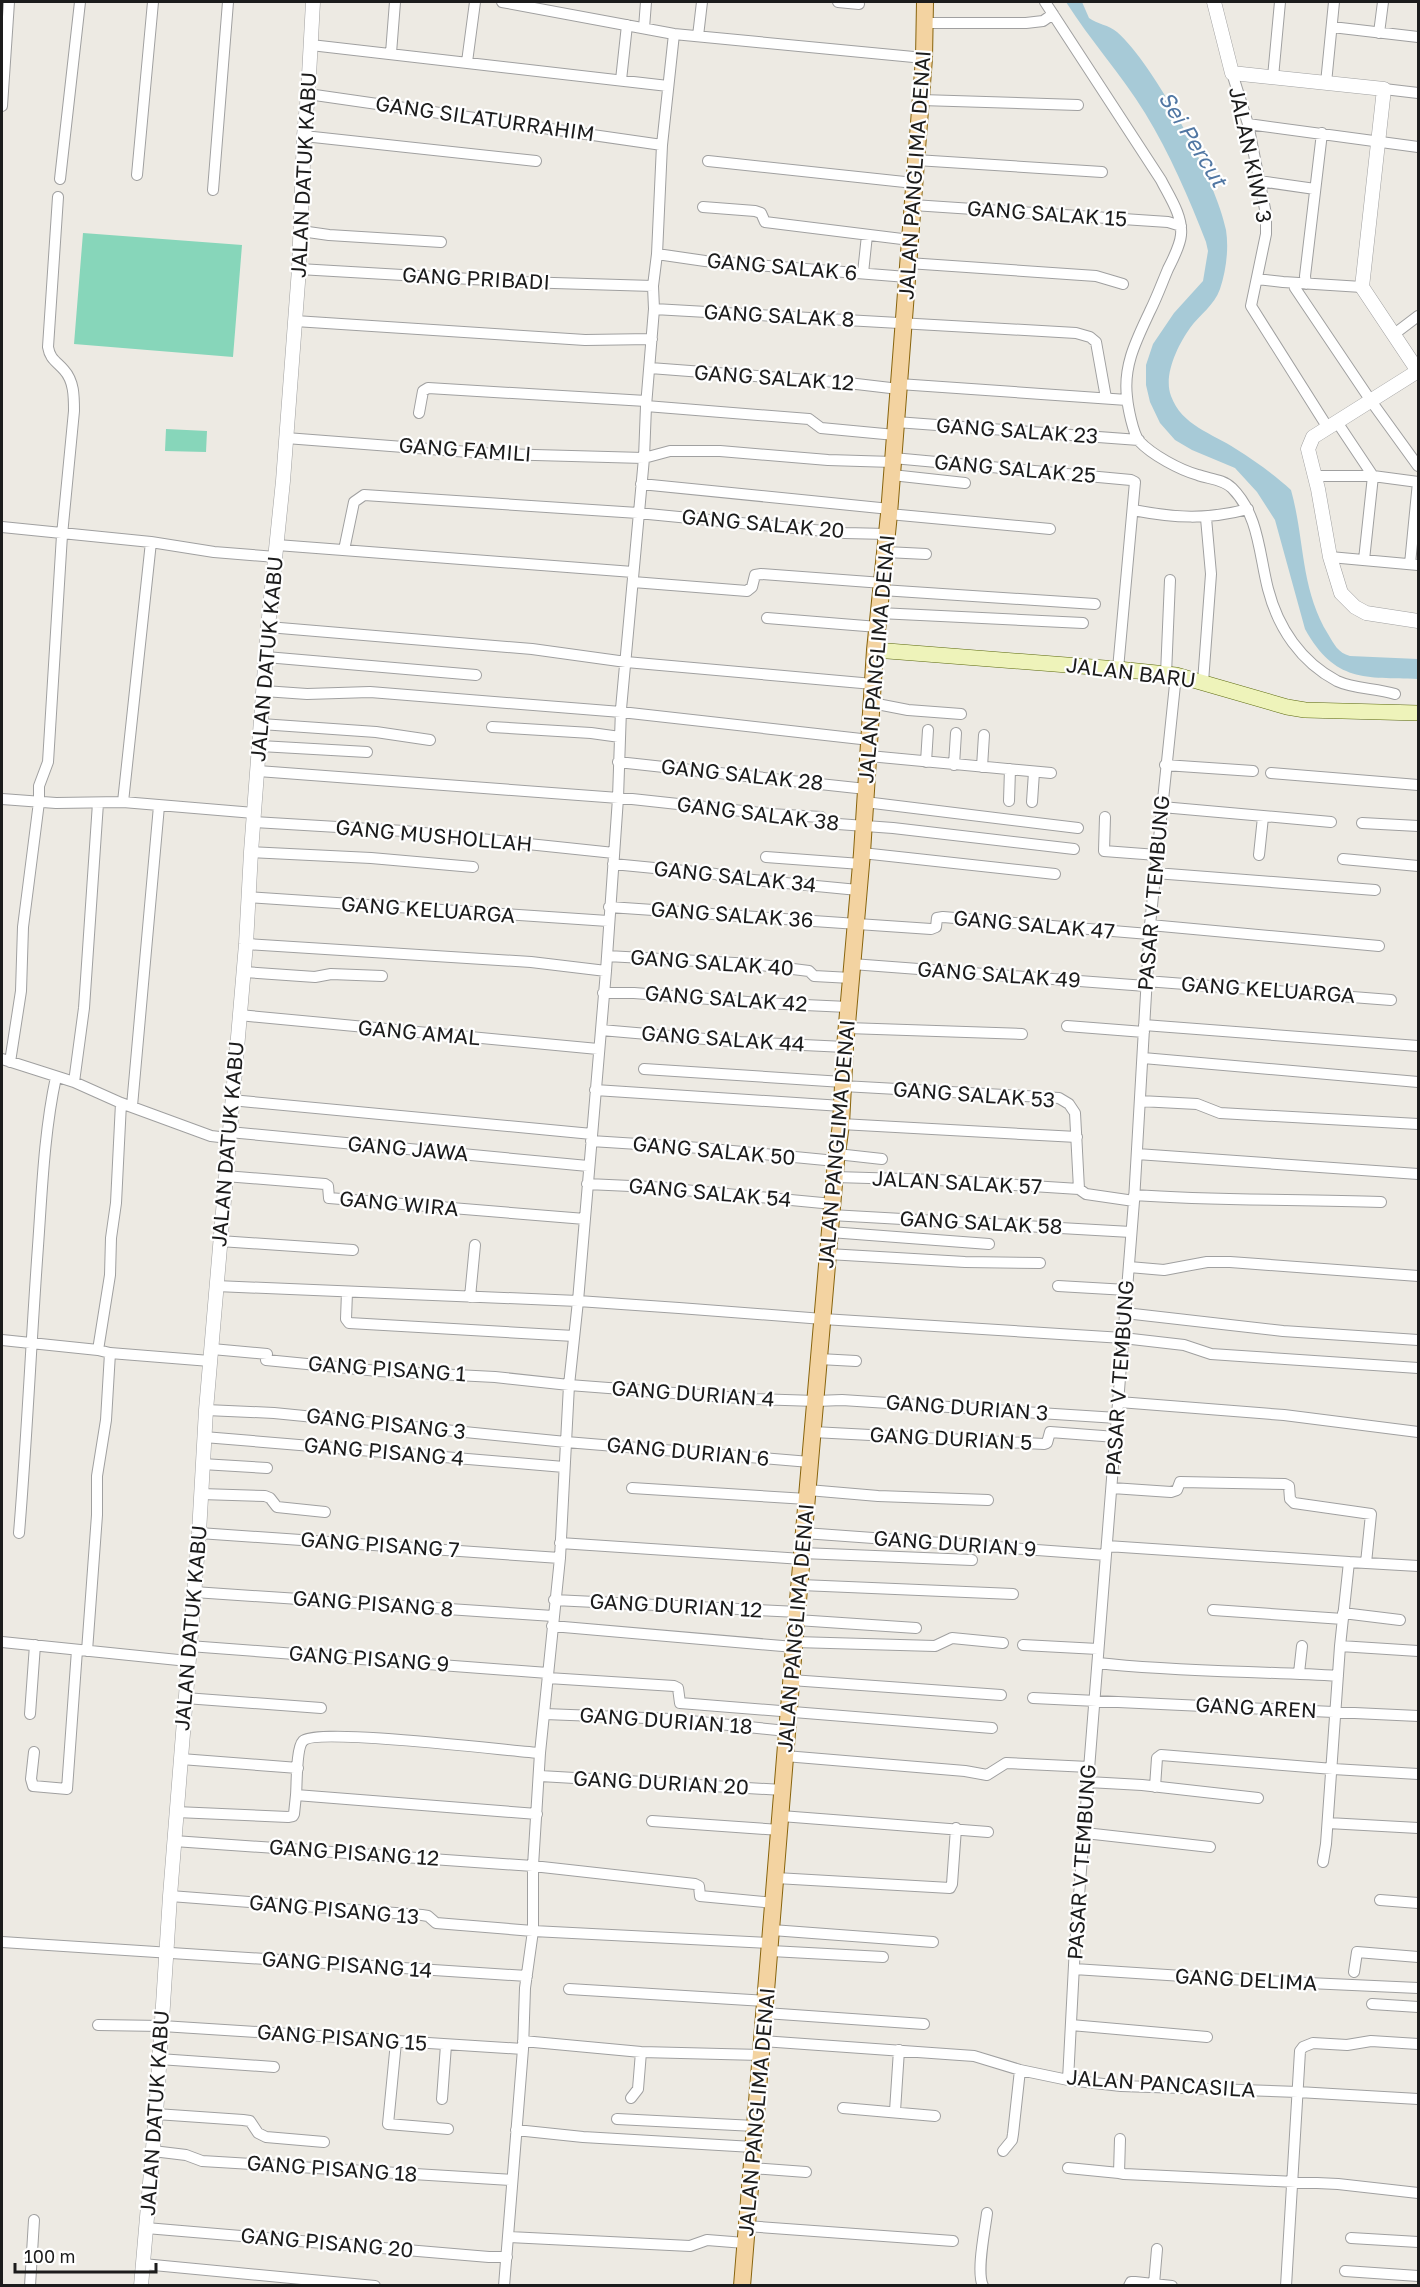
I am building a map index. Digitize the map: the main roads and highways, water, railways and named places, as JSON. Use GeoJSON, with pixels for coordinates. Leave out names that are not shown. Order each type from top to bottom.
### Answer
{"type":"FeatureCollection","features":[{"type":"Feature","properties":{"kind":"main road","name":"JALAN PANGLIMA DENAI"},"geometry":{"type":"LineString","coordinates":[[742,2286],[794,1644],[841,1124],[844,1047],[870,748],[875,650],[886,552],[921,100],[926,23],[925,2]]}},
{"type":"Feature","properties":{"kind":"main road","name":"JALAN BARU"},"geometry":{"type":"LineString","coordinates":[[875,650],[1171,675],[1305,710],[1419,713]]}},
{"type":"Feature","properties":{"kind":"water","name":"Sei Percut"},"geometry":{"type":"Polygon","coordinates":[[[1066,2],[1082,2],[1089,18],[1117,32],[1148,70],[1182,125],[1197,155],[1210,183],[1226,230],[1226,260],[1220,289],[1214,300],[1185,335],[1170,370],[1169,388],[1176,406],[1190,422],[1250,458],[1291,490],[1312,599],[1319,617],[1337,648],[1350,656],[1418,659],[1418,679],[1367,677],[1353,674],[1328,659],[1316,647],[1305,629],[1275,520],[1257,492],[1235,468],[1192,450],[1175,440],[1160,423],[1150,402],[1146,385],[1146,365],[1153,344],[1174,313],[1203,281],[1208,251],[1206,242],[1163,144],[1136,99],[1066,2]]]}}]}
